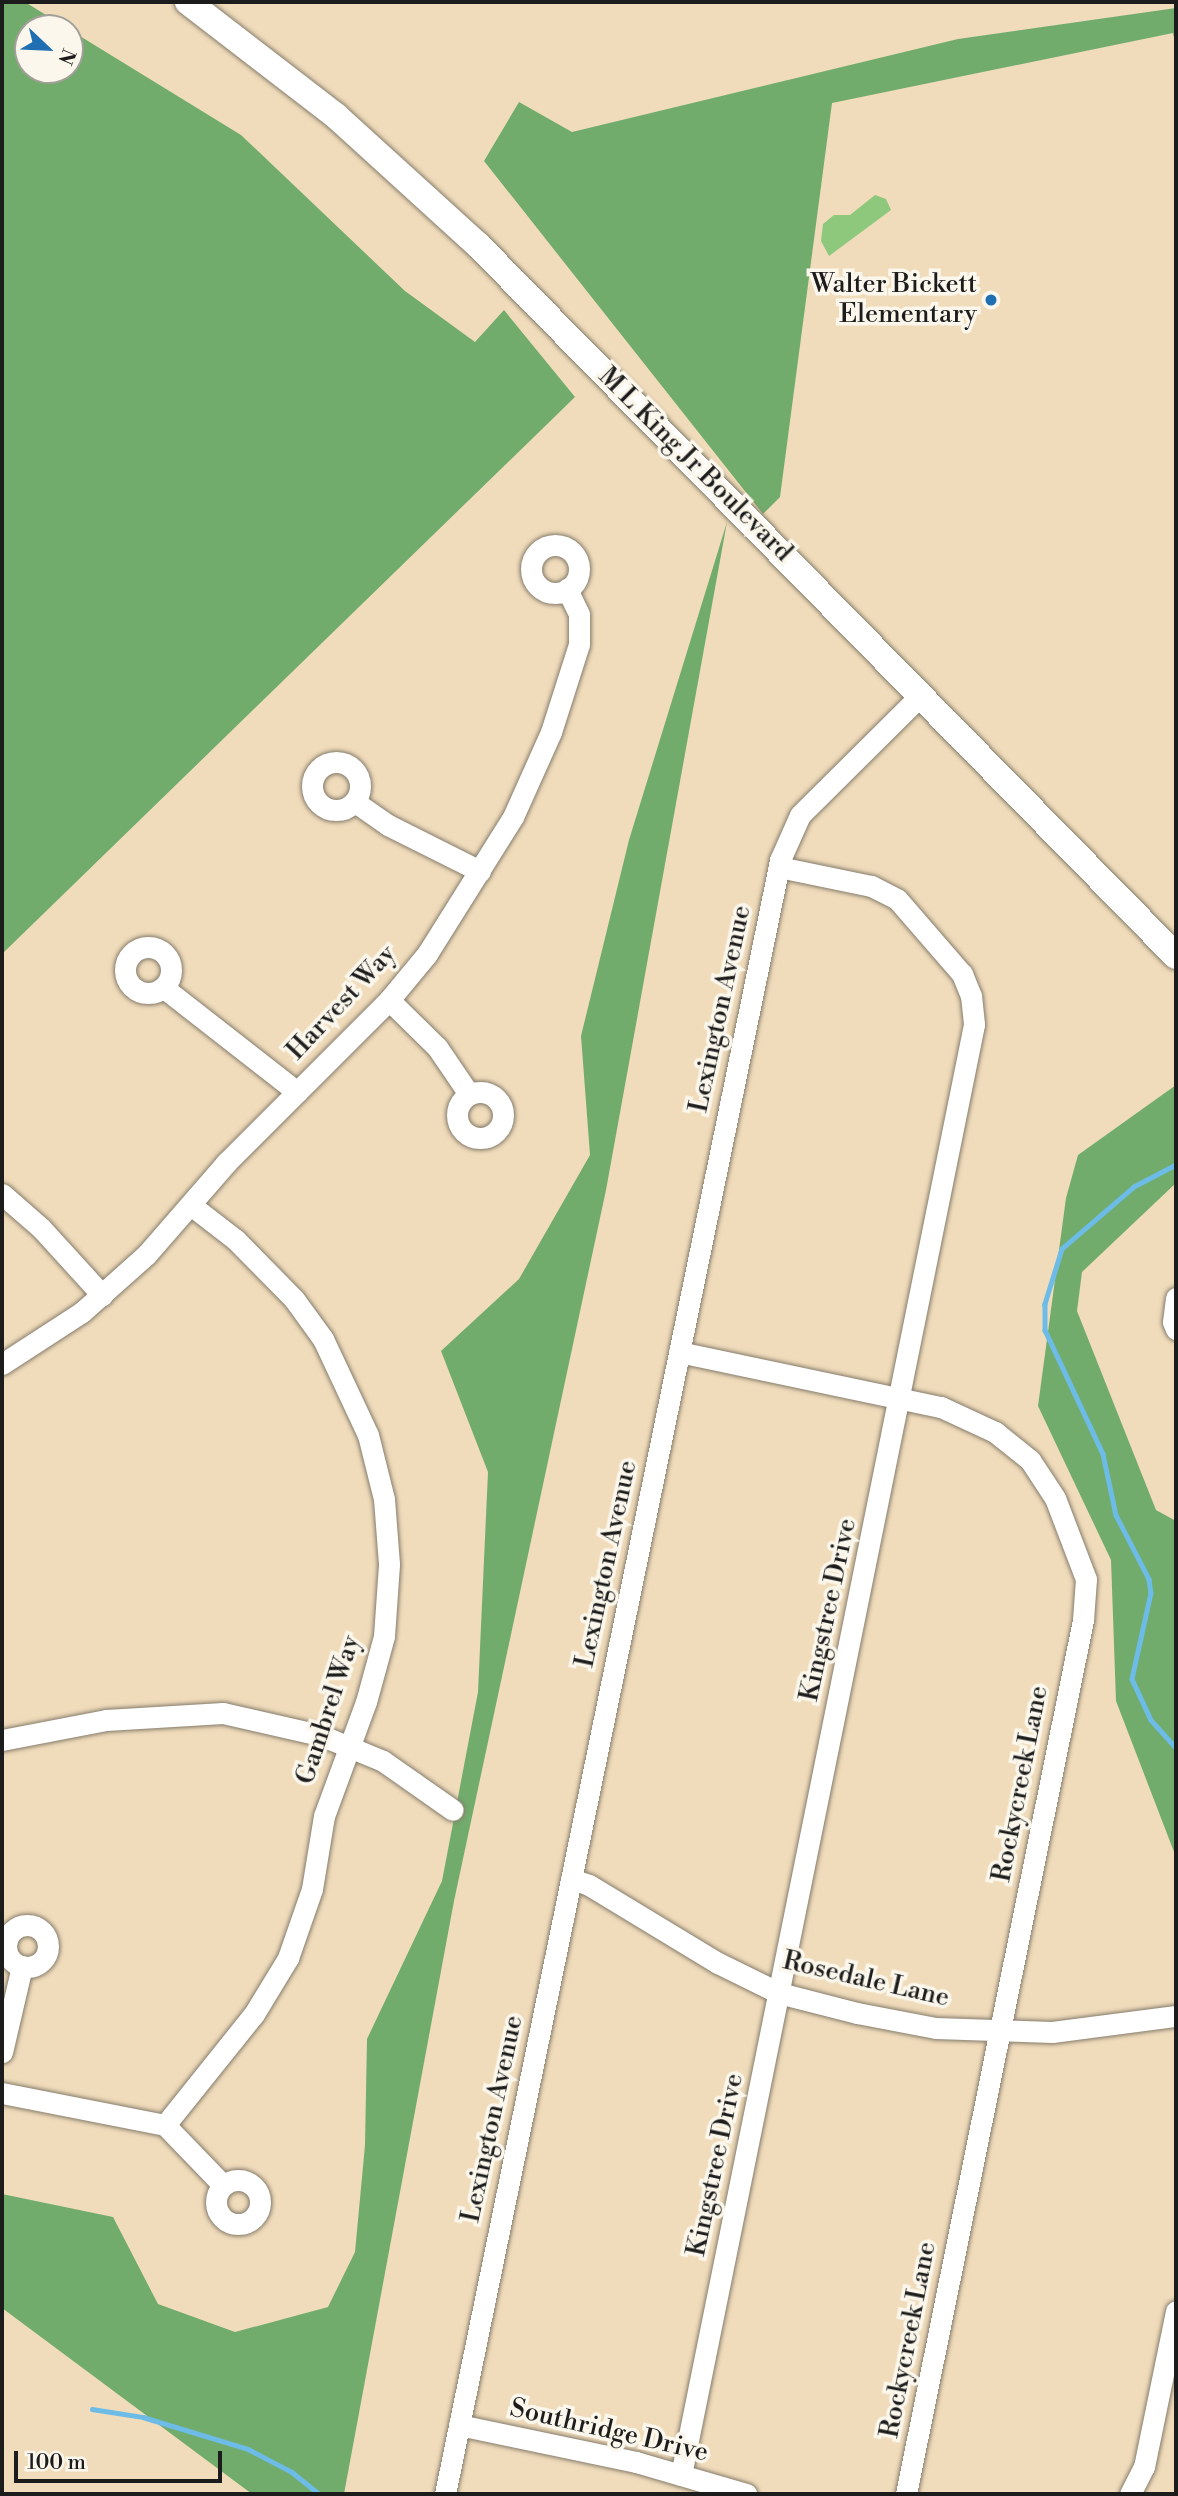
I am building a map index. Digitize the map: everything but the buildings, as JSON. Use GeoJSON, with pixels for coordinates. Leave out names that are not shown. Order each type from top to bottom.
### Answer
{"type":"FeatureCollection","features":[{"type":"Feature","properties":{"kind":"main road","name":"M L King Jr Boulevard"},"geometry":{"type":"LineString","coordinates":[[188,2],[336,116],[478,245],[1176,956]]}},
{"type":"Feature","properties":{"kind":"street","name":"Harvest Way"},"geometry":{"type":"LineString","coordinates":[[2,1364],[102,1295],[192,1206],[226,1163],[389,1000],[427,954],[513,817],[569,686],[579,643],[579,614],[567,589]]}},
{"type":"Feature","properties":{"kind":"street","name":"Lexington Avenue"},"geometry":{"type":"LineString","coordinates":[[445,2494],[779,867],[800,815],[920,695]]}},
{"type":"Feature","properties":{"kind":"street"},"geometry":{"type":"LineString","coordinates":[[355,802],[388,825],[480,871]]}},
{"type":"Feature","properties":{"kind":"street","name":"Kingstree Drive"},"geometry":{"type":"LineString","coordinates":[[681,2475],[971,1046],[971,996],[962,974],[897,899],[872,886],[779,867]]}},
{"type":"Feature","properties":{"kind":"street"},"geometry":{"type":"LineString","coordinates":[[164,988],[297,1092]]}},
{"type":"Feature","properties":{"kind":"street"},"geometry":{"type":"LineString","coordinates":[[389,1000],[437,1047],[469,1094]]}},
{"type":"Feature","properties":{"kind":"street"},"geometry":{"type":"LineString","coordinates":[[2,1194],[41,1228],[102,1295]]}},
{"type":"Feature","properties":{"kind":"street","name":"Gambrel Way"},"geometry":{"type":"LineString","coordinates":[[165,2125],[254,2014],[289,1958],[312,1889],[324,1816],[366,1702],[384,1636],[389,1564],[384,1499],[368,1434],[345,1381],[294,1299],[236,1240],[192,1206]]}},
{"type":"Feature","properties":{"kind":"street"},"geometry":{"type":"LineString","coordinates":[[1176,1298],[1176,1329]]}},
{"type":"Feature","properties":{"kind":"street","name":"Rockycreek Lane"},"geometry":{"type":"LineString","coordinates":[[679,1352],[941,1407],[995,1432],[1030,1460],[1055,1498],[1086,1579],[1083,1620],[906,2494]]}},
{"type":"Feature","properties":{"kind":"street"},"geometry":{"type":"LineString","coordinates":[[2,1740],[106,1720],[223,1713],[320,1735],[383,1761],[453,1810]]}},
{"type":"Feature","properties":{"kind":"street","name":"Rosedale Lane"},"geometry":{"type":"LineString","coordinates":[[571,1879],[590,1885],[718,1963],[779,1993],[936,2028],[1052,2032],[1176,2016]]}},
{"type":"Feature","properties":{"kind":"street"},"geometry":{"type":"LineString","coordinates":[[2,2052],[22,1966]]}},
{"type":"Feature","properties":{"kind":"street"},"geometry":{"type":"LineString","coordinates":[[2,2093],[165,2125],[223,2185]]}},
{"type":"Feature","properties":{"kind":"street"},"geometry":{"type":"LineString","coordinates":[[1130,2494],[1144,2467],[1176,2311]]}},
{"type":"Feature","properties":{"kind":"street","name":"Southridge Drive"},"geometry":{"type":"LineString","coordinates":[[460,2425],[681,2475],[746,2494]]}},
{"type":"Feature","properties":{"kind":"green space"},"geometry":{"type":"Polygon","coordinates":[[[2,2],[25,2],[44,14],[14,14],[14,84],[84,84],[84,39],[241,135],[405,291],[475,342],[504,310],[575,397],[2,954],[2,2]]]}},
{"type":"Feature","properties":{"kind":"green space"},"geometry":{"type":"Polygon","coordinates":[[[1176,8],[1176,47],[1173,33],[832,103],[780,497],[763,514],[484,161],[519,102],[572,132],[958,39],[1176,8]]]}},
{"type":"Feature","properties":{"kind":"green space"},"geometry":{"type":"Polygon","coordinates":[[[875,195],[886,199],[891,210],[829,256],[821,241],[823,224],[834,215],[850,215],[875,195]]]}},
{"type":"Feature","properties":{"kind":"green space"},"geometry":{"type":"Polygon","coordinates":[[[727,522],[606,1190],[454,1901],[344,2494],[252,2494],[2,2308],[2,2194],[113,2217],[158,2304],[235,2332],[328,2307],[355,2252],[365,2145],[367,2039],[442,1881],[478,1692],[488,1472],[441,1351],[519,1279],[590,1155],[581,1036],[629,840],[727,522]]]}},
{"type":"Feature","properties":{"kind":"green space"},"geometry":{"type":"Polygon","coordinates":[[[1176,1085],[1176,1183],[1082,1272],[1077,1311],[1156,1510],[1176,1521],[1176,1857],[1116,1701],[1111,1560],[1038,1406],[1066,1198],[1078,1155],[1176,1085]]]}},
{"type":"Feature","properties":{"kind":"waterway"},"geometry":{"type":"LineString","coordinates":[[1176,1165],[1134,1187],[1062,1249],[1045,1304],[1045,1330],[1103,1454],[1116,1515],[1149,1579],[1151,1593],[1132,1679],[1151,1720],[1176,1748]]}},
{"type":"Feature","properties":{"kind":"waterway"},"geometry":{"type":"LineString","coordinates":[[92,2409],[143,2417],[248,2449],[292,2472],[319,2494]]}},
{"type":"Feature","properties":{"kind":"place","name":"Walter Bickett Elementary"},"geometry":{"type":"Point","coordinates":[991,300]}}]}
